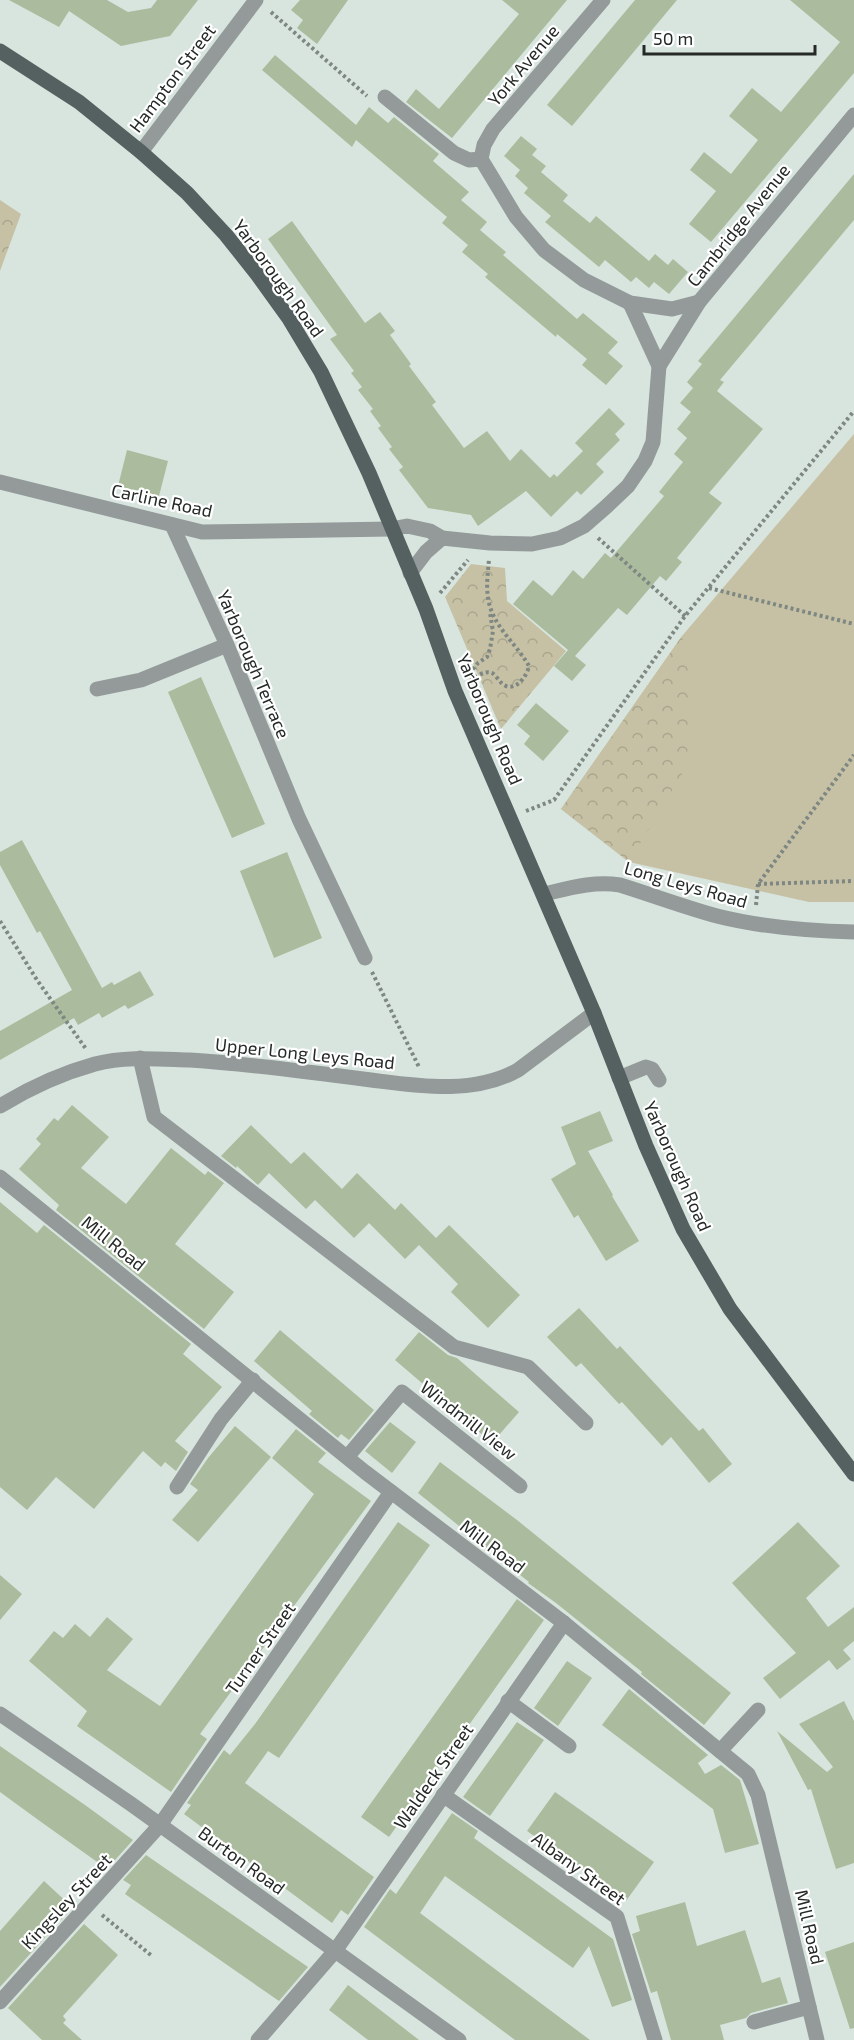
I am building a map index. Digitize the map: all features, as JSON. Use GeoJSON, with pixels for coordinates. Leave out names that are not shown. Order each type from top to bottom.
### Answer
{"type":"FeatureCollection","features":[{"type":"Feature","properties":{"kind":"main road","name":"Yarborough Road"},"geometry":{"type":"LineString","coordinates":[[0,51],[79,102],[141,152],[187,194],[226,235],[288,316],[345,419],[426,609],[454,691],[544,894],[646,1146],[683,1229],[724,1299],[854,1474]]}},
{"type":"Feature","properties":{"kind":"street","name":"York Avenue"},"geometry":{"type":"LineString","coordinates":[[481,159],[484,145],[494,129],[603,0]]}},
{"type":"Feature","properties":{"kind":"street","name":"Hampton Street"},"geometry":{"type":"LineString","coordinates":[[141,152],[261,4]]}},
{"type":"Feature","properties":{"kind":"street"},"geometry":{"type":"LineString","coordinates":[[385,97],[460,158],[481,159],[516,217],[544,250],[584,280],[630,303],[672,309],[699,302]]}},
{"type":"Feature","properties":{"kind":"street","name":"Cambridge Avenue"},"geometry":{"type":"LineString","coordinates":[[659,366],[699,302],[854,115]]}},
{"type":"Feature","properties":{"kind":"street"},"geometry":{"type":"LineString","coordinates":[[630,303],[659,366]]}},
{"type":"Feature","properties":{"kind":"street","name":"Carline Road"},"geometry":{"type":"LineString","coordinates":[[0,482],[201,532],[391,529],[407,526],[430,531],[442,538],[471,542],[532,544],[560,538],[584,526],[628,486],[645,461],[653,442],[659,366]]}},
{"type":"Feature","properties":{"kind":"street","name":"Yarborough Terrace"},"geometry":{"type":"LineString","coordinates":[[172,525],[226,645],[299,819],[365,958]]}},
{"type":"Feature","properties":{"kind":"street"},"geometry":{"type":"LineString","coordinates":[[410,573],[426,552],[442,538]]}},
{"type":"Feature","properties":{"kind":"street"},"geometry":{"type":"LineString","coordinates":[[97,689],[141,680],[226,645]]}},
{"type":"Feature","properties":{"kind":"street","name":"Long Leys Road"},"geometry":{"type":"LineString","coordinates":[[544,894],[593,883],[620,885],[716,916],[754,924],[854,932]]}},
{"type":"Feature","properties":{"kind":"street","name":"Upper Long Leys Road"},"geometry":{"type":"LineString","coordinates":[[0,1106],[49,1079],[97,1064],[140,1058],[232,1063],[429,1087],[472,1084],[504,1077],[518,1070],[594,1013]]}},
{"type":"Feature","properties":{"kind":"street"},"geometry":{"type":"LineString","coordinates":[[140,1058],[154,1118],[454,1347],[528,1366],[586,1423]]}},
{"type":"Feature","properties":{"kind":"street"},"geometry":{"type":"LineString","coordinates":[[619,1078],[646,1067],[652,1069],[659,1080]]}},
{"type":"Feature","properties":{"kind":"street","name":"Mill Road"},"geometry":{"type":"LineString","coordinates":[[0,1177],[391,1492],[564,1623],[748,1774],[758,1794],[817,2040]]}},
{"type":"Feature","properties":{"kind":"street"},"geometry":{"type":"LineString","coordinates":[[177,1487],[221,1419],[253,1380]]}},
{"type":"Feature","properties":{"kind":"street","name":"Windmill View"},"geometry":{"type":"LineString","coordinates":[[348,1456],[402,1392],[520,1486]]}},
{"type":"Feature","properties":{"kind":"street","name":"Turner Street"},"geometry":{"type":"LineString","coordinates":[[160,1825],[391,1492]]}},
{"type":"Feature","properties":{"kind":"street","name":"Waldeck Street"},"geometry":{"type":"LineString","coordinates":[[258,2040],[335,1952],[564,1623]]}},
{"type":"Feature","properties":{"kind":"street"},"geometry":{"type":"LineString","coordinates":[[508,1701],[569,1746]]}},
{"type":"Feature","properties":{"kind":"street"},"geometry":{"type":"LineString","coordinates":[[720,1752],[758,1710]]}},
{"type":"Feature","properties":{"kind":"street","name":"Burton Road"},"geometry":{"type":"LineString","coordinates":[[0,1714],[160,1825],[451,2038]]}},
{"type":"Feature","properties":{"kind":"street","name":"Albany Street"},"geometry":{"type":"LineString","coordinates":[[443,1795],[617,1917],[655,2040]]}},
{"type":"Feature","properties":{"kind":"street","name":"Kingsley Street"},"geometry":{"type":"LineString","coordinates":[[0,2002],[160,1825]]}},
{"type":"Feature","properties":{"kind":"street"},"geometry":{"type":"LineString","coordinates":[[754,2022],[809,2007]]}},
{"type":"Feature","properties":{"kind":"path"},"geometry":{"type":"LineString","coordinates":[[261,4],[374,102],[385,97]]}},
{"type":"Feature","properties":{"kind":"path"},"geometry":{"type":"LineString","coordinates":[[510,817],[554,800],[685,615],[854,411]]}},
{"type":"Feature","properties":{"kind":"path"},"geometry":{"type":"LineString","coordinates":[[584,526],[685,615]]}},
{"type":"Feature","properties":{"kind":"path"},"geometry":{"type":"LineString","coordinates":[[426,609],[468,560],[471,542]]}},
{"type":"Feature","properties":{"kind":"path"},"geometry":{"type":"LineString","coordinates":[[487,657],[492,631],[487,596],[490,543]]}},
{"type":"Feature","properties":{"kind":"path"},"geometry":{"type":"LineString","coordinates":[[709,588],[854,624]]}},
{"type":"Feature","properties":{"kind":"path"},"geometry":{"type":"LineString","coordinates":[[489,606],[506,635],[530,666],[522,681],[513,686],[506,686],[492,673]]}},
{"type":"Feature","properties":{"kind":"path"},"geometry":{"type":"LineString","coordinates":[[754,924],[758,884],[854,755]]}},
{"type":"Feature","properties":{"kind":"path"},"geometry":{"type":"LineString","coordinates":[[758,884],[854,881]]}},
{"type":"Feature","properties":{"kind":"path"},"geometry":{"type":"LineString","coordinates":[[0,921],[37,980],[97,1064]]}},
{"type":"Feature","properties":{"kind":"path"},"geometry":{"type":"LineString","coordinates":[[365,958],[429,1087]]}},
{"type":"Feature","properties":{"kind":"path"},"geometry":{"type":"LineString","coordinates":[[89,1905],[152,1956]]}},
{"type":"Feature","properties":{"kind":"green space"},"geometry":{"type":"Polygon","coordinates":[[[0,200],[21,214],[0,271],[0,200]]]}},
{"type":"Feature","properties":{"kind":"green space"},"geometry":{"type":"Polygon","coordinates":[[[854,434],[854,902],[809,902],[629,862],[561,809],[682,636],[854,434]]]}},
{"type":"Feature","properties":{"kind":"green space"},"geometry":{"type":"Polygon","coordinates":[[[471,564],[505,568],[507,601],[566,651],[501,729],[445,597],[471,564]]]}},
{"type":"Feature","properties":{"kind":"green space"},"geometry":{"type":"Polygon","coordinates":[[[682,636],[693,700],[686,767],[629,862],[561,809],[682,636]]]}},
{"type":"Feature","properties":{"kind":"building"},"geometry":{"type":"Polygon","coordinates":[[[9,0],[107,0],[128,12],[151,8],[157,0],[198,0],[170,36],[121,46],[69,11],[59,27],[9,0]]]}},
{"type":"Feature","properties":{"kind":"building"},"geometry":{"type":"Polygon","coordinates":[[[300,0],[348,0],[317,44],[297,28],[303,20],[291,10],[300,0]]]}},
{"type":"Feature","properties":{"kind":"building"},"geometry":{"type":"Polygon","coordinates":[[[502,0],[567,0],[452,138],[406,102],[416,89],[439,109],[519,14],[502,0]]]}},
{"type":"Feature","properties":{"kind":"building"},"geometry":{"type":"Polygon","coordinates":[[[635,0],[677,0],[572,126],[547,105],[635,0]]]}},
{"type":"Feature","properties":{"kind":"building"},"geometry":{"type":"Polygon","coordinates":[[[790,0],[854,0],[854,73],[711,242],[689,224],[716,191],[690,170],[704,152],[731,174],[758,140],[729,116],[752,88],[781,112],[840,42],[790,0]]]}},
{"type":"Feature","properties":{"kind":"building"},"geometry":{"type":"Polygon","coordinates":[[[275,55],[356,125],[369,107],[388,123],[394,117],[439,154],[433,161],[469,192],[461,200],[487,222],[480,230],[506,252],[503,255],[577,319],[583,313],[618,342],[608,353],[623,366],[606,385],[582,365],[587,359],[557,334],[556,337],[485,277],[488,274],[462,252],[468,245],[442,223],[447,217],[356,140],[352,147],[262,70],[275,55]]]}},
{"type":"Feature","properties":{"kind":"building"},"geometry":{"type":"Polygon","coordinates":[[[521,136],[537,149],[532,155],[546,166],[541,172],[568,195],[563,201],[590,223],[596,216],[649,261],[655,254],[668,265],[673,259],[688,272],[669,294],[654,282],[649,288],[636,277],[631,282],[605,260],[599,267],[545,222],[551,216],[524,193],[528,188],[515,176],[520,170],[504,156],[521,136]]]}},
{"type":"Feature","properties":{"kind":"building"},"geometry":{"type":"Polygon","coordinates":[[[854,174],[854,220],[720,380],[724,382],[717,391],[763,429],[709,493],[722,503],[677,558],[682,562],[666,581],[660,576],[627,615],[618,608],[575,656],[586,665],[572,681],[554,666],[568,650],[513,604],[533,580],[552,596],[573,570],[583,579],[605,553],[611,558],[664,496],[659,492],[683,462],[674,454],[687,438],[677,429],[691,412],[680,403],[693,388],[687,382],[702,364],[698,361],[854,174]]]}},
{"type":"Feature","properties":{"kind":"building"},"geometry":{"type":"Polygon","coordinates":[[[292,221],[365,323],[380,312],[395,331],[390,335],[411,364],[409,366],[436,402],[432,405],[464,448],[487,431],[510,461],[521,449],[550,478],[554,474],[557,477],[583,451],[575,443],[609,408],[625,424],[615,434],[620,440],[596,464],[604,472],[581,495],[577,491],[551,517],[526,491],[478,526],[471,515],[428,508],[399,470],[403,467],[389,449],[392,447],[378,428],[381,426],[370,411],[373,409],[358,390],[362,387],[351,373],[354,371],[330,339],[337,335],[268,239],[292,221]]]}},
{"type":"Feature","properties":{"kind":"building"},"geometry":{"type":"Polygon","coordinates":[[[127,450],[168,461],[159,496],[118,486],[127,450]]]}},
{"type":"Feature","properties":{"kind":"building"},"geometry":{"type":"Polygon","coordinates":[[[201,677],[265,824],[232,838],[168,692],[201,677]]]}},
{"type":"Feature","properties":{"kind":"building"},"geometry":{"type":"Polygon","coordinates":[[[536,703],[569,731],[543,761],[524,744],[530,736],[517,725],[536,703]]]}},
{"type":"Feature","properties":{"kind":"building"},"geometry":{"type":"Polygon","coordinates":[[[22,840],[102,988],[112,982],[114,985],[140,971],[154,995],[128,1009],[125,1005],[102,1018],[99,1013],[78,1025],[74,1018],[0,1060],[0,1031],[72,990],[40,931],[37,933],[0,865],[0,852],[22,840]]]}},
{"type":"Feature","properties":{"kind":"building"},"geometry":{"type":"Polygon","coordinates":[[[287,852],[322,938],[274,958],[240,871],[287,852]]]}},
{"type":"Feature","properties":{"kind":"building"},"geometry":{"type":"Polygon","coordinates":[[[72,1105],[109,1137],[81,1168],[126,1204],[171,1148],[205,1175],[208,1171],[224,1183],[175,1244],[234,1292],[204,1329],[56,1210],[59,1205],[19,1169],[41,1144],[36,1139],[54,1118],[58,1121],[72,1105]]]}},
{"type":"Feature","properties":{"kind":"building"},"geometry":{"type":"Polygon","coordinates":[[[600,1111],[613,1141],[588,1151],[639,1241],[606,1261],[578,1215],[574,1218],[551,1179],[576,1164],[561,1127],[600,1111]]]}},
{"type":"Feature","properties":{"kind":"building"},"geometry":{"type":"Polygon","coordinates":[[[251,1125],[291,1164],[304,1152],[342,1189],[357,1173],[395,1210],[401,1203],[436,1238],[449,1225],[520,1295],[488,1328],[451,1292],[458,1284],[419,1245],[405,1259],[369,1223],[354,1238],[315,1200],[306,1209],[269,1173],[258,1185],[237,1166],[236,1168],[221,1156],[251,1125]]]}},
{"type":"Feature","properties":{"kind":"building"},"geometry":{"type":"Polygon","coordinates":[[[0,1202],[37,1233],[44,1225],[191,1344],[183,1354],[222,1387],[175,1441],[188,1452],[176,1471],[165,1462],[161,1467],[143,1451],[94,1509],[56,1477],[27,1510],[0,1487],[0,1202]]]}},
{"type":"Feature","properties":{"kind":"building"},"geometry":{"type":"Polygon","coordinates":[[[579,1308],[617,1349],[620,1346],[699,1431],[703,1428],[732,1464],[709,1483],[671,1437],[662,1446],[622,1402],[619,1404],[581,1363],[576,1367],[547,1337],[579,1308]]]}},
{"type":"Feature","properties":{"kind":"building"},"geometry":{"type":"Polygon","coordinates":[[[280,1330],[374,1410],[349,1440],[341,1434],[338,1438],[309,1414],[312,1411],[254,1361],[280,1330]]]}},
{"type":"Feature","properties":{"kind":"building"},"geometry":{"type":"Polygon","coordinates":[[[419,1332],[448,1355],[457,1358],[519,1412],[492,1443],[395,1360],[419,1332]]]}},
{"type":"Feature","properties":{"kind":"building"},"geometry":{"type":"Polygon","coordinates":[[[390,1422],[416,1442],[392,1473],[365,1451],[390,1422]]]}},
{"type":"Feature","properties":{"kind":"building"},"geometry":{"type":"Polygon","coordinates":[[[235,1426],[271,1457],[198,1542],[172,1520],[198,1490],[190,1484],[235,1426]]]}},
{"type":"Feature","properties":{"kind":"building"},"geometry":{"type":"Polygon","coordinates":[[[296,1429],[326,1453],[318,1462],[371,1501],[200,1734],[207,1739],[171,1792],[77,1726],[87,1711],[29,1661],[54,1631],[63,1638],[75,1624],[90,1637],[107,1617],[133,1639],[107,1670],[160,1706],[314,1494],[272,1458],[296,1429]]]}},
{"type":"Feature","properties":{"kind":"building"},"geometry":{"type":"Polygon","coordinates":[[[440,1462],[517,1520],[731,1693],[704,1725],[641,1674],[642,1672],[418,1493],[440,1462]]]}},
{"type":"Feature","properties":{"kind":"building"},"geometry":{"type":"Polygon","coordinates":[[[398,1522],[430,1545],[279,1758],[268,1751],[245,1783],[374,1877],[348,1915],[341,1910],[332,1923],[184,1814],[191,1805],[187,1803],[224,1750],[230,1755],[255,1724],[398,1522]]]}},
{"type":"Feature","properties":{"kind":"building"},"geometry":{"type":"Polygon","coordinates":[[[798,1522],[840,1566],[806,1598],[828,1627],[854,1607],[854,1641],[843,1650],[851,1659],[837,1670],[829,1660],[780,1699],[763,1678],[796,1653],[732,1583],[798,1522]]]}},
{"type":"Feature","properties":{"kind":"building"},"geometry":{"type":"Polygon","coordinates":[[[0,1575],[22,1594],[0,1620],[0,1575]]]}},
{"type":"Feature","properties":{"kind":"building"},"geometry":{"type":"Polygon","coordinates":[[[517,1599],[544,1620],[389,1837],[361,1817],[517,1599]]]}},
{"type":"Feature","properties":{"kind":"building"},"geometry":{"type":"Polygon","coordinates":[[[567,1661],[592,1678],[558,1726],[534,1708],[567,1661]]]}},
{"type":"Feature","properties":{"kind":"building"},"geometry":{"type":"Polygon","coordinates":[[[629,1689],[708,1755],[698,1763],[705,1774],[721,1765],[740,1780],[759,1844],[725,1853],[713,1809],[602,1725],[629,1689]]]}},
{"type":"Feature","properties":{"kind":"building"},"geometry":{"type":"Polygon","coordinates":[[[844,1701],[854,1721],[854,1863],[836,1869],[811,1789],[808,1790],[777,1731],[827,1772],[833,1767],[799,1724],[844,1701]]]}},
{"type":"Feature","properties":{"kind":"building"},"geometry":{"type":"Polygon","coordinates":[[[517,1722],[544,1740],[490,1816],[463,1797],[517,1722]]]}},
{"type":"Feature","properties":{"kind":"building"},"geometry":{"type":"Polygon","coordinates":[[[0,1746],[133,1840],[107,1869],[0,1792],[0,1746]]]}},
{"type":"Feature","properties":{"kind":"building"},"geometry":{"type":"Polygon","coordinates":[[[555,1792],[654,1862],[626,1901],[527,1831],[555,1792]]]}},
{"type":"Feature","properties":{"kind":"building"},"geometry":{"type":"Polygon","coordinates":[[[452,1813],[478,1831],[474,1838],[613,1939],[632,2000],[612,2007],[589,1946],[573,1968],[445,1876],[420,1913],[590,2040],[515,2040],[364,1927],[390,1889],[396,1894],[452,1813]]]}},
{"type":"Feature","properties":{"kind":"building"},"geometry":{"type":"Polygon","coordinates":[[[146,1855],[308,1967],[279,2001],[125,1894],[131,1885],[123,1880],[146,1855]]]}},
{"type":"Feature","properties":{"kind":"building"},"geometry":{"type":"Polygon","coordinates":[[[44,1881],[70,1905],[67,1909],[69,1911],[0,1987],[0,1931],[44,1881]]]}},
{"type":"Feature","properties":{"kind":"building"},"geometry":{"type":"Polygon","coordinates":[[[685,1902],[697,1946],[745,1930],[762,1983],[780,1977],[788,2003],[751,2013],[746,2018],[720,2025],[724,2040],[671,2040],[657,1991],[651,1993],[632,1934],[640,1931],[636,1916],[685,1902]]]}},
{"type":"Feature","properties":{"kind":"building"},"geometry":{"type":"Polygon","coordinates":[[[84,1924],[118,1955],[63,2016],[66,2020],[63,2023],[82,2040],[42,2040],[8,2008],[84,1924]]]}},
{"type":"Feature","properties":{"kind":"building"},"geometry":{"type":"Polygon","coordinates":[[[854,1942],[854,2028],[850,2029],[825,1952],[854,1942]]]}},
{"type":"Feature","properties":{"kind":"building"},"geometry":{"type":"Polygon","coordinates":[[[348,1985],[419,2040],[368,2040],[329,2010],[348,1985]]]}}]}
